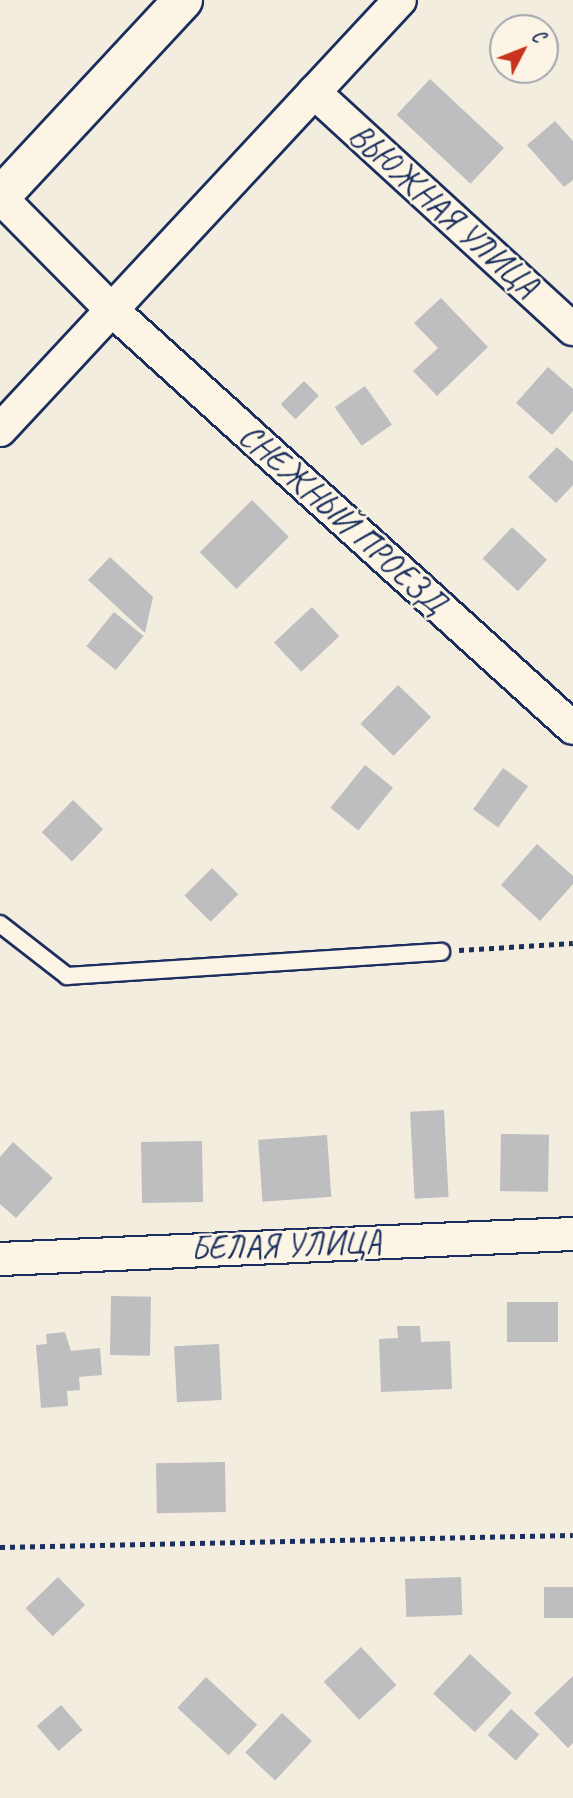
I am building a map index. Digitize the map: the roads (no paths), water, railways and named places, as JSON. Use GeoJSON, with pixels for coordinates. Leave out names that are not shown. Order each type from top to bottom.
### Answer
{"type":"FeatureCollection","features":[{"type":"Feature","properties":{"kind":"main road"},"geometry":{"type":"LineString","coordinates":[[0,197],[183,0]]}},
{"type":"Feature","properties":{"kind":"street"},"geometry":{"type":"LineString","coordinates":[[0,430],[400,0]]}},
{"type":"Feature","properties":{"kind":"street","name":"ВЬЮЖНАЯ УЛИЦА"},"geometry":{"type":"LineString","coordinates":[[314,92],[573,329]]}},
{"type":"Feature","properties":{"kind":"street","name":"СНЕЖНЫЙ ПРОЕЗД"},"geometry":{"type":"LineString","coordinates":[[0,197],[111,310],[573,728]]}},
{"type":"Feature","properties":{"kind":"street","name":"БЕЛАЯ УЛИЦА"},"geometry":{"type":"LineString","coordinates":[[0,1259],[573,1234]]}},
{"type":"Feature","properties":{"kind":"lane"},"geometry":{"type":"LineString","coordinates":[[0,924],[67,976],[441,951]]}}]}
